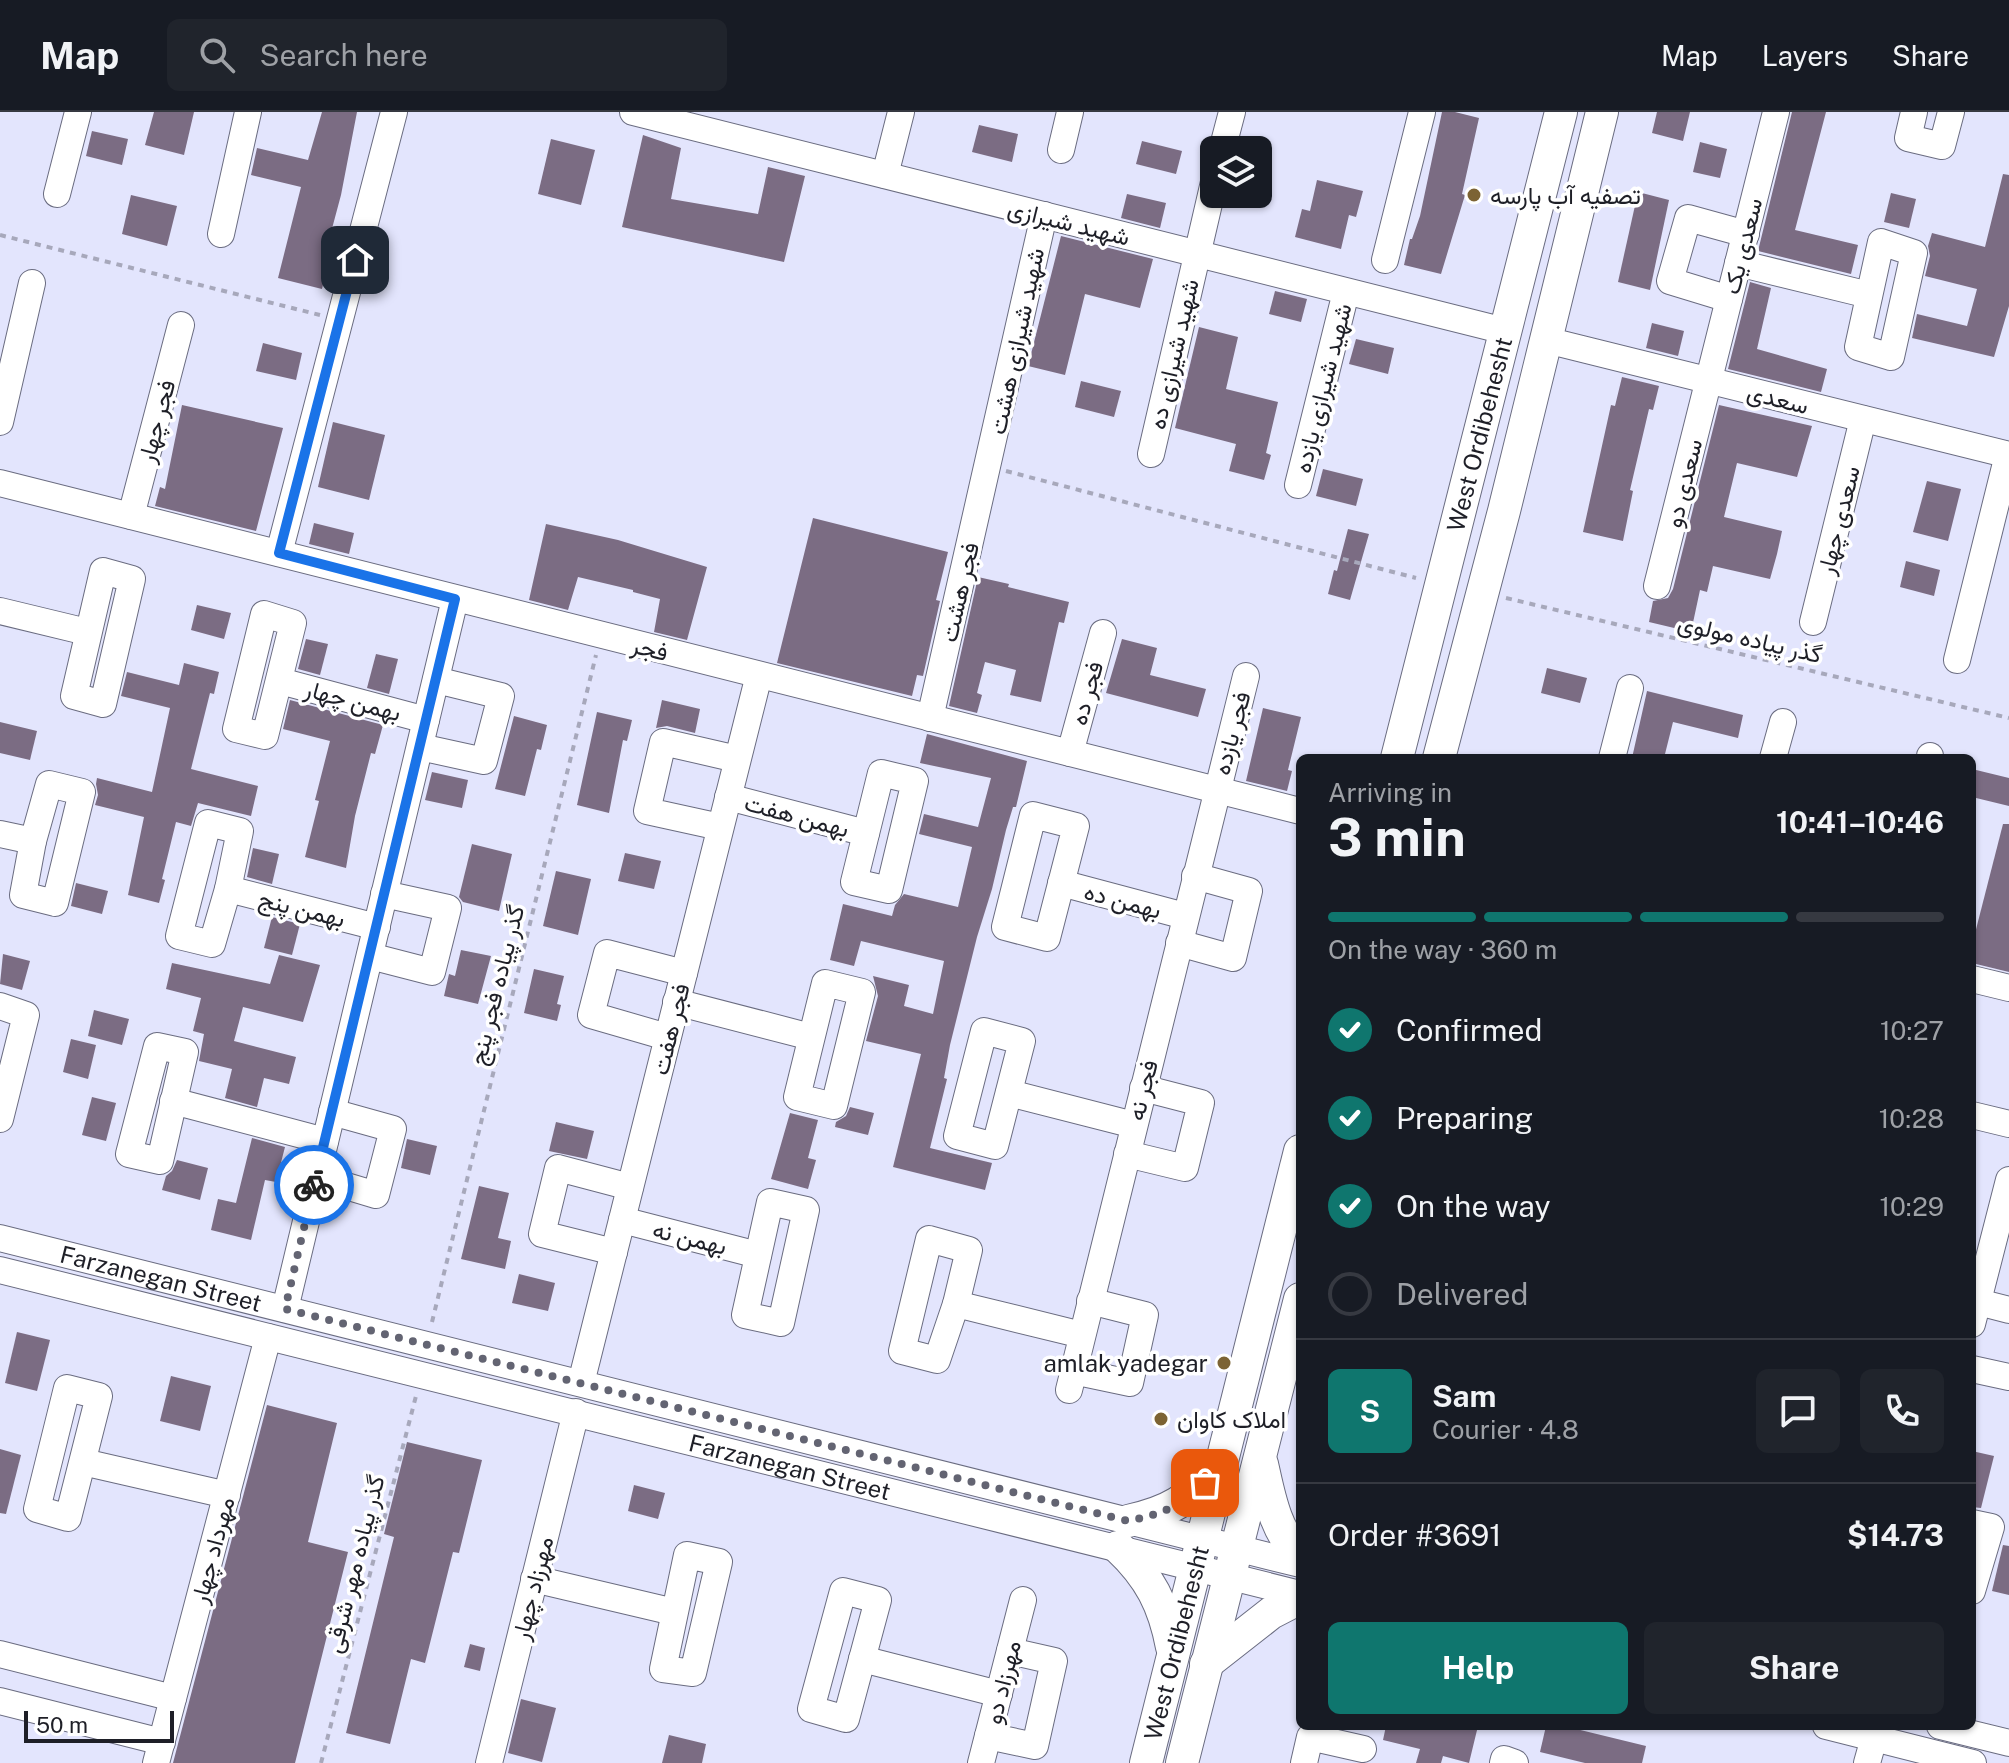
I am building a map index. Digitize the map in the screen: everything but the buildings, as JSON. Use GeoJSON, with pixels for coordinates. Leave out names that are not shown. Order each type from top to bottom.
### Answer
{"type":"FeatureCollection","features":[{"type":"Feature","properties":{"kind":"main road","name":"West Ordibehesht"},"geometry":{"type":"LineString","coordinates":[[1398,754],[1561,112]]}},
{"type":"Feature","properties":{"kind":"main road","name":"West Ordibehesht"},"geometry":{"type":"LineString","coordinates":[[1440,754],[1602,112]]}},
{"type":"Feature","properties":{"kind":"main road","name":"West Ordibehesht"},"geometry":{"type":"LineString","coordinates":[[1146,1763],[1296,1167]]}},
{"type":"Feature","properties":{"kind":"main road","name":"West Ordibehesht"},"geometry":{"type":"LineString","coordinates":[[1182,1763],[1296,1315]]}},
{"type":"Feature","properties":{"kind":"main road"},"geometry":{"type":"LineString","coordinates":[[1260,1457],[1272,1508],[1296,1551]]}},
{"type":"Feature","properties":{"kind":"main road"},"geometry":{"type":"LineString","coordinates":[[1173,1653],[1167,1621],[1154,1590],[1123,1534],[1189,1497],[1220,1468]]}},
{"type":"Feature","properties":{"kind":"main road"},"geometry":{"type":"LineString","coordinates":[[1206,1664],[1271,1613],[1296,1598]]}},
{"type":"Feature","properties":{"kind":"street"},"geometry":{"type":"LineString","coordinates":[[57,194],[78,112]]}},
{"type":"Feature","properties":{"kind":"street"},"geometry":{"type":"LineString","coordinates":[[221,234],[248,112]]}},
{"type":"Feature","properties":{"kind":"street"},"geometry":{"type":"LineString","coordinates":[[279,553],[394,112]]}},
{"type":"Feature","properties":{"kind":"street","name":"شهید شیرازی"},"geometry":{"type":"LineString","coordinates":[[633,112],[1505,331]]}},
{"type":"Feature","properties":{"kind":"street"},"geometry":{"type":"LineString","coordinates":[[885,175],[901,112]]}},
{"type":"Feature","properties":{"kind":"street"},"geometry":{"type":"LineString","coordinates":[[1061,150],[1070,112]]}},
{"type":"Feature","properties":{"kind":"street"},"geometry":{"type":"LineString","coordinates":[[1226,136],[1232,112]]}},
{"type":"Feature","properties":{"kind":"street"},"geometry":{"type":"LineString","coordinates":[[1385,260],[1422,112]]}},
{"type":"Feature","properties":{"kind":"street","name":"سعدی یک"},"geometry":{"type":"LineString","coordinates":[[1709,380],[1776,112]]}},
{"type":"Feature","properties":{"kind":"street"},"geometry":{"type":"LineString","coordinates":[[1914,112],[1908,138],[1942,146],[1951,112]]}},
{"type":"Feature","properties":{"kind":"street","name":"شهید شیرازی ده"},"geometry":{"type":"LineString","coordinates":[[1151,454],[1208,208]]}},
{"type":"Feature","properties":{"kind":"street","name":"شهید شیرازی هشت"},"geometry":{"type":"LineString","coordinates":[[989,466],[1044,215]]}},
{"type":"Feature","properties":{"kind":"street"},"geometry":{"type":"LineString","coordinates":[[1729,299],[1670,281],[1688,218],[1746,234]]}},
{"type":"Feature","properties":{"kind":"street"},"geometry":{"type":"LineString","coordinates":[[1738,263],[1869,295]]}},
{"type":"Feature","properties":{"kind":"street"},"geometry":{"type":"LineString","coordinates":[[0,422],[32,283]]}},
{"type":"Feature","properties":{"kind":"street","name":"شهید شیرازی یازده"},"geometry":{"type":"LineString","coordinates":[[1298,485],[1346,292]]}},
{"type":"Feature","properties":{"kind":"street","name":"فجر چهار"},"geometry":{"type":"LineString","coordinates":[[131,516],[181,325]]}},
{"type":"Feature","properties":{"kind":"street","name":"سعدی"},"geometry":{"type":"LineString","coordinates":[[1546,340],[2008,455]]}},
{"type":"Feature","properties":{"kind":"street","name":"سعدی دو"},"geometry":{"type":"LineString","coordinates":[[1657,586],[1709,380]]}},
{"type":"Feature","properties":{"kind":"street","name":"سعدی چهار"},"geometry":{"type":"LineString","coordinates":[[1813,622],[1863,419]]}},
{"type":"Feature","properties":{"kind":"street"},"geometry":{"type":"LineString","coordinates":[[1957,660],[2008,455]]}},
{"type":"Feature","properties":{"kind":"street","name":"فجر هشت"},"geometry":{"type":"LineString","coordinates":[[930,718],[989,466]]}},
{"type":"Feature","properties":{"kind":"street","name":"فجر"},"geometry":{"type":"LineString","coordinates":[[0,483],[1296,810]]}},
{"type":"Feature","properties":{"kind":"street"},"geometry":{"type":"LineString","coordinates":[[285,1309],[455,599]]}},
{"type":"Feature","properties":{"kind":"street"},"geometry":{"type":"LineString","coordinates":[[0,611],[87,632]]}},
{"type":"Feature","properties":{"kind":"street","name":"فجر ده"},"geometry":{"type":"LineString","coordinates":[[1070,753],[1103,633]]}},
{"type":"Feature","properties":{"kind":"street","name":"فجر هفت"},"geometry":{"type":"LineString","coordinates":[[581,1383],[759,675]]}},
{"type":"Feature","properties":{"kind":"street","name":"فجر یازده"},"geometry":{"type":"LineString","coordinates":[[1216,790],[1246,676]]}},
{"type":"Feature","properties":{"kind":"street"},"geometry":{"type":"LineString","coordinates":[[420,747],[484,761],[501,696],[436,680]]}},
{"type":"Feature","properties":{"kind":"street","name":"بهمن چهار"},"geometry":{"type":"LineString","coordinates":[[280,681],[426,720]]}},
{"type":"Feature","properties":{"kind":"street"},"geometry":{"type":"LineString","coordinates":[[1613,754],[1630,688]]}},
{"type":"Feature","properties":{"kind":"street"},"geometry":{"type":"LineString","coordinates":[[1774,754],[1783,722]]}},
{"type":"Feature","properties":{"kind":"street"},"geometry":{"type":"LineString","coordinates":[[720,827],[647,811],[663,742],[737,759]]}},
{"type":"Feature","properties":{"kind":"street","name":"فجر نه"},"geometry":{"type":"LineString","coordinates":[[1090,1301],[1145,1315],[1130,1383],[1071,1380],[1090,1301],[1179,943],[1216,790]]}},
{"type":"Feature","properties":{"kind":"street","name":"بهمن هفت"},"geometry":{"type":"LineString","coordinates":[[728,797],[866,833]]}},
{"type":"Feature","properties":{"kind":"street"},"geometry":{"type":"LineString","coordinates":[[0,834],[33,841]]}},
{"type":"Feature","properties":{"kind":"street"},"geometry":{"type":"LineString","coordinates":[[1179,943],[1233,958],[1249,891],[1195,876]]}},
{"type":"Feature","properties":{"kind":"street","name":"بهمن ده"},"geometry":{"type":"LineString","coordinates":[[1061,883],[1185,916]]}},
{"type":"Feature","properties":{"kind":"street","name":"بهمن پنج"},"geometry":{"type":"LineString","coordinates":[[228,889],[377,927]]}},
{"type":"Feature","properties":{"kind":"street"},"geometry":{"type":"LineString","coordinates":[[370,956],[432,972],[448,908],[384,894]]}},
{"type":"Feature","properties":{"kind":"street"},"geometry":{"type":"LineString","coordinates":[[667,1037],[591,1015],[607,953],[684,973]]}},
{"type":"Feature","properties":{"kind":"street"},"geometry":{"type":"LineString","coordinates":[[1976,980],[2009,988]]}},
{"type":"Feature","properties":{"kind":"street"},"geometry":{"type":"LineString","coordinates":[[676,1002],[811,1037]]}},
{"type":"Feature","properties":{"kind":"street"},"geometry":{"type":"LineString","coordinates":[[0,1006],[26,1015],[0,1119]]}},
{"type":"Feature","properties":{"kind":"street"},"geometry":{"type":"LineString","coordinates":[[1127,1154],[1185,1168],[1201,1103],[1143,1088]]}},
{"type":"Feature","properties":{"kind":"street"},"geometry":{"type":"LineString","coordinates":[[1009,1093],[1134,1125]]}},
{"type":"Feature","properties":{"kind":"street"},"geometry":{"type":"LineString","coordinates":[[173,1101],[325,1141]]}},
{"type":"Feature","properties":{"kind":"street"},"geometry":{"type":"LineString","coordinates":[[316,1177],[376,1195],[393,1129],[332,1112]]}},
{"type":"Feature","properties":{"kind":"street"},"geometry":{"type":"LineString","coordinates":[[1976,1116],[2009,1124]]}},
{"type":"Feature","properties":{"kind":"street"},"geometry":{"type":"LineString","coordinates":[[614,1252],[542,1234],[558,1168],[630,1187]]}},
{"type":"Feature","properties":{"kind":"street"},"geometry":{"type":"LineString","coordinates":[[1976,1309],[2009,1180]]}},
{"type":"Feature","properties":{"kind":"street","name":"بهمن نه"},"geometry":{"type":"LineString","coordinates":[[622,1220],[758,1255]]}},
{"type":"Feature","properties":{"kind":"street","name":"Farzanegan Street"},"geometry":{"type":"LineString","coordinates":[[0,1238],[581,1383],[1198,1553],[1234,1562],[1296,1564]]}},
{"type":"Feature","properties":{"kind":"street","name":"Farzanegan Street"},"geometry":{"type":"LineString","coordinates":[[0,1270],[576,1412],[1123,1534]]}},
{"type":"Feature","properties":{"kind":"street"},"geometry":{"type":"LineString","coordinates":[[956,1304],[1082,1335]]}},
{"type":"Feature","properties":{"kind":"street"},"geometry":{"type":"LineString","coordinates":[[1976,1313],[2009,1310]]}},
{"type":"Feature","properties":{"kind":"street","name":"مهرداد چهار"},"geometry":{"type":"LineString","coordinates":[[159,1752],[268,1337]]}},
{"type":"Feature","properties":{"kind":"street"},"geometry":{"type":"LineString","coordinates":[[1976,1370],[2009,1377]]}},
{"type":"Feature","properties":{"kind":"street","name":"مهرزاد چهار"},"geometry":{"type":"LineString","coordinates":[[496,1761],[534,1579],[576,1412]]}},
{"type":"Feature","properties":{"kind":"street"},"geometry":{"type":"LineString","coordinates":[[83,1462],[227,1495]]}},
{"type":"Feature","properties":{"kind":"street"},"geometry":{"type":"LineString","coordinates":[[1976,1524],[1991,1527],[1976,1578]]}},
{"type":"Feature","properties":{"kind":"street","name":"Farzanegan Street"},"geometry":{"type":"LineString","coordinates":[[1234,1562],[1296,1594]]}},
{"type":"Feature","properties":{"kind":"street"},"geometry":{"type":"LineString","coordinates":[[534,1579],[674,1612]]}},
{"type":"Feature","properties":{"kind":"street","name":"مهرزاد دو"},"geometry":{"type":"LineString","coordinates":[[981,1763],[1023,1600]]}},
{"type":"Feature","properties":{"kind":"street"},"geometry":{"type":"LineString","coordinates":[[988,1736],[1035,1746],[1054,1661],[1010,1651]]}},
{"type":"Feature","properties":{"kind":"street"},"geometry":{"type":"LineString","coordinates":[[0,1654],[173,1698]]}},
{"type":"Feature","properties":{"kind":"street"},"geometry":{"type":"LineString","coordinates":[[862,1659],[999,1694]]}},
{"type":"Feature","properties":{"kind":"street"},"geometry":{"type":"LineString","coordinates":[[0,1701],[159,1752]]}},
{"type":"Feature","properties":{"kind":"street"},"geometry":{"type":"LineString","coordinates":[[1833,1730],[1870,1750],[1973,1763]]}},
{"type":"Feature","properties":{"kind":"street"},"geometry":{"type":"LineString","coordinates":[[1956,1730],[2009,1743]]}},
{"type":"Feature","properties":{"kind":"street"},"geometry":{"type":"LineString","coordinates":[[1304,1763],[1310,1737],[1364,1746]]}},
{"type":"Feature","properties":{"kind":"street"},"geometry":{"type":"LineString","coordinates":[[1503,1763],[1504,1759],[1515,1763]]}},
{"type":"Feature","properties":{"kind":"path"},"geometry":{"type":"LineString","coordinates":[[0,235],[340,320]]}},
{"type":"Feature","properties":{"kind":"path"},"geometry":{"type":"LineString","coordinates":[[989,466],[1441,585]]}},
{"type":"Feature","properties":{"kind":"path","name":"گذر پیاده مولوی"},"geometry":{"type":"LineString","coordinates":[[1482,592],[2009,718]]}},
{"type":"Feature","properties":{"kind":"path","name":"گذر پیاده فجر پنج"},"geometry":{"type":"LineString","coordinates":[[427,1344],[601,635]]}},
{"type":"Feature","properties":{"kind":"path","name":"گذر پیاده مهر شرقی"},"geometry":{"type":"LineString","coordinates":[[321,1763],[421,1374]]}},
{"type":"Feature","properties":{"kind":"way so far"},"geometry":{"type":"LineString","coordinates":[[314,1185],[285,1309],[1128,1521],[1162,1514],[1205,1483]]}},
{"type":"Feature","properties":{"kind":"place","name":"تصفیه آب پارسه"},"geometry":{"type":"Point","coordinates":[1474,195]}},
{"type":"Feature","properties":{"kind":"place","name":"amlak yadegar"},"geometry":{"type":"Point","coordinates":[1224,1363]}},
{"type":"Feature","properties":{"kind":"place","name":"املاک کاوان"},"geometry":{"type":"Point","coordinates":[1161,1419]}},
{"type":"Feature","properties":{"kind":"route"},"geometry":{"type":"LineString","coordinates":[[314,1185],[455,599],[279,553],[355,260]]}}]}
